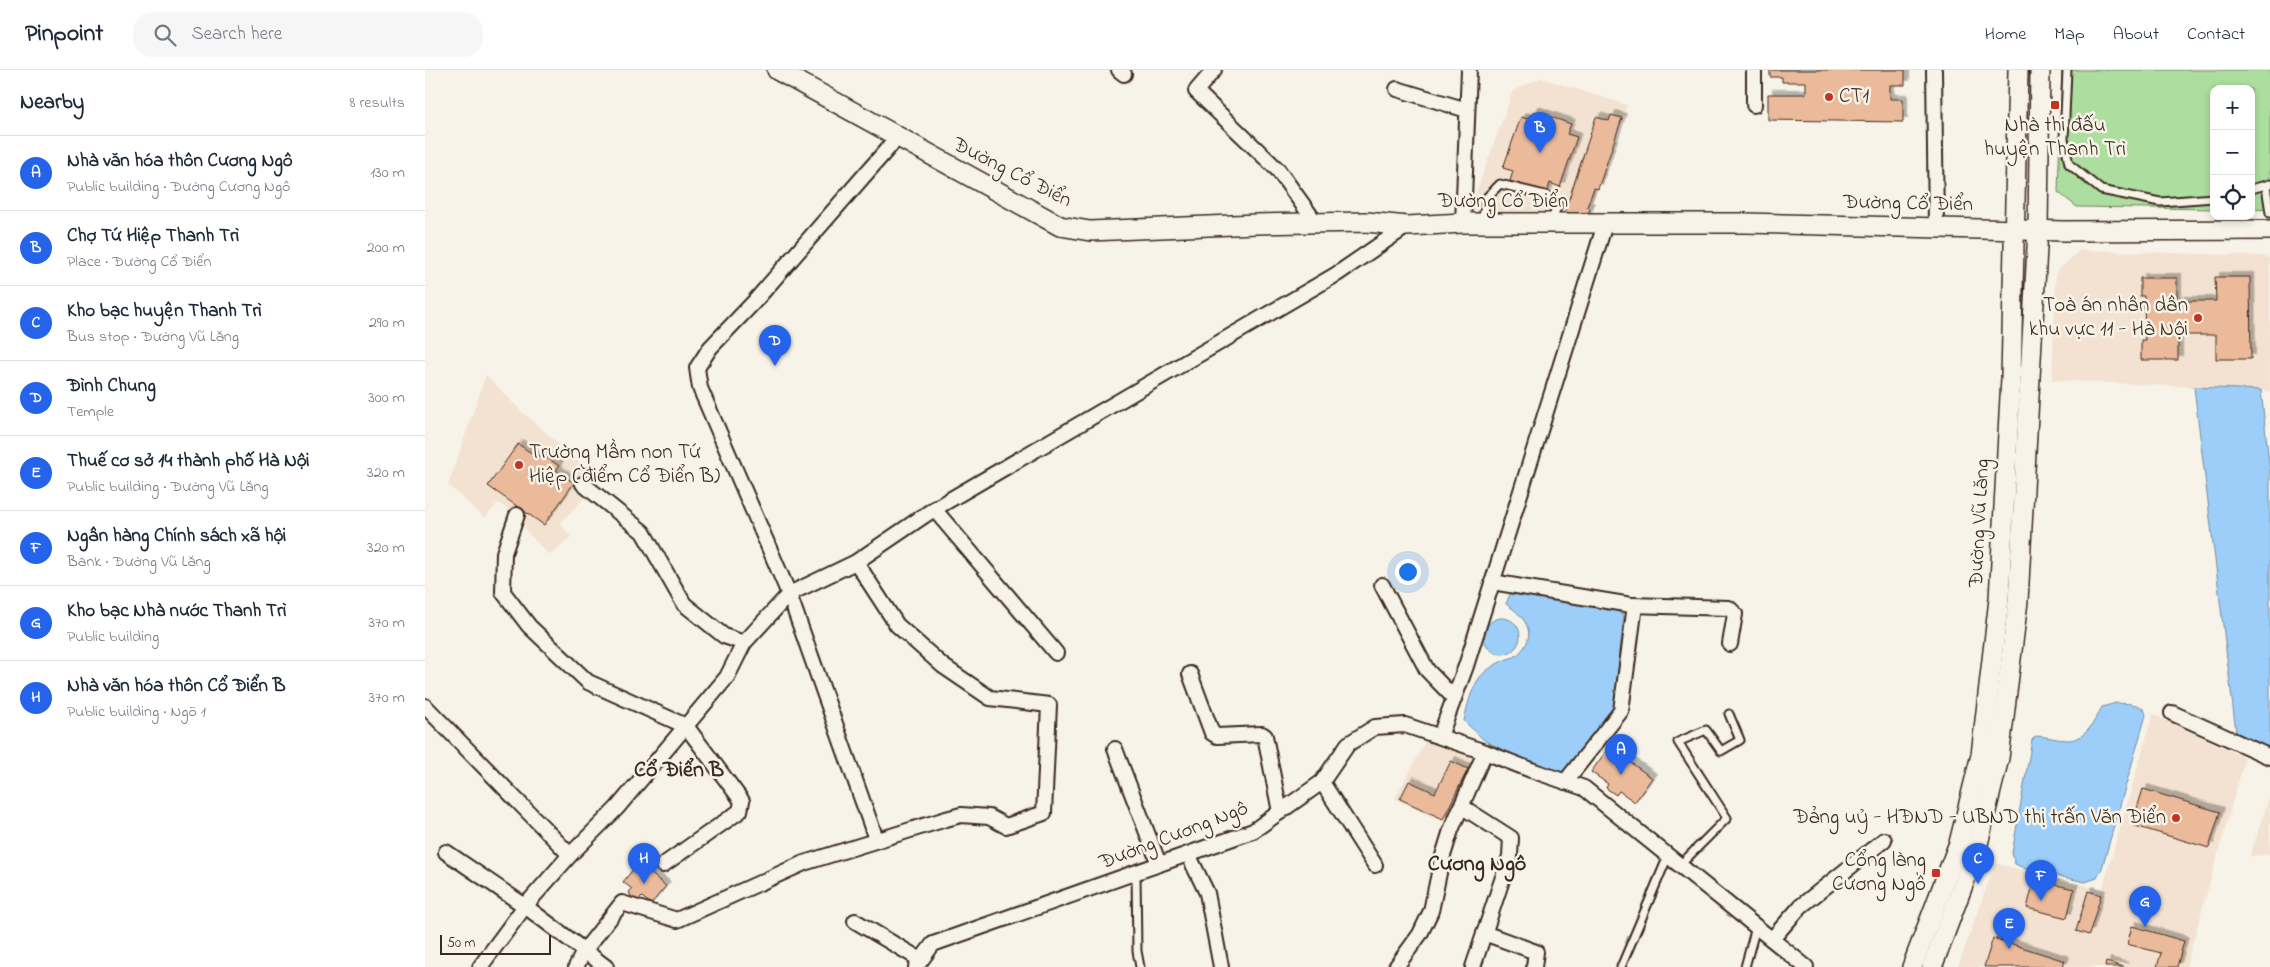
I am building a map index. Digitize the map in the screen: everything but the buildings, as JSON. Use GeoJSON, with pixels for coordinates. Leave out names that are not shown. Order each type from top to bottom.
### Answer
{"type":"FeatureCollection","features":[{"type":"Feature","properties":{"kind":"main road","name":"Đường Cổ Điển"},"geometry":{"type":"LineString","coordinates":[[777,70],[897,138],[1060,226],[1090,231],[1367,222],[1407,226],[1472,223],[1745,223],[2064,231],[2270,230]]}},
{"type":"Feature","properties":{"kind":"main road","name":"Đường Vũ Lăng"},"geometry":{"type":"LineString","coordinates":[[1912,967],[1959,843],[1981,755],[1999,599],[2011,378],[2019,70]]}},
{"type":"Feature","properties":{"kind":"main road","name":"Đường Vũ Lăng"},"geometry":{"type":"LineString","coordinates":[[1932,967],[1977,848],[1999,758],[2017,601],[2023,511],[2038,229],[2040,70]]}},
{"type":"Feature","properties":{"kind":"main road"},"geometry":{"type":"LineString","coordinates":[[2004,508],[2023,511]]}},
{"type":"Feature","properties":{"kind":"main road"},"geometry":{"type":"LineString","coordinates":[[1967,808],[1986,814]]}},
{"type":"Feature","properties":{"kind":"street"},"geometry":{"type":"LineString","coordinates":[[1214,70],[1196,91],[1278,170],[1316,223]]}},
{"type":"Feature","properties":{"kind":"street"},"geometry":{"type":"LineString","coordinates":[[1469,70],[1467,110],[1472,223]]}},
{"type":"Feature","properties":{"kind":"street"},"geometry":{"type":"LineString","coordinates":[[1754,70],[1754,105]]}},
{"type":"Feature","properties":{"kind":"street"},"geometry":{"type":"LineString","coordinates":[[1934,70],[1936,227]]}},
{"type":"Feature","properties":{"kind":"street"},"geometry":{"type":"LineString","coordinates":[[1397,89],[1467,110]]}},
{"type":"Feature","properties":{"kind":"street"},"geometry":{"type":"LineString","coordinates":[[876,839],[789,594],[700,388],[697,368],[710,348],[754,302],[897,138]]}},
{"type":"Feature","properties":{"kind":"street"},"geometry":{"type":"LineString","coordinates":[[1440,736],[1492,582],[1605,224]]}},
{"type":"Feature","properties":{"kind":"street"},"geometry":{"type":"LineString","coordinates":[[479,967],[525,906],[617,808],[727,677],[744,644],[789,594],[856,562],[934,509],[1337,274],[1407,226]]}},
{"type":"Feature","properties":{"kind":"street"},"geometry":{"type":"LineString","coordinates":[[583,484],[643,532],[684,604],[724,636],[744,644]]}},
{"type":"Feature","properties":{"kind":"street"},"geometry":{"type":"LineString","coordinates":[[934,509],[1056,653]]}},
{"type":"Feature","properties":{"kind":"street"},"geometry":{"type":"LineString","coordinates":[[517,515],[504,553],[503,592],[529,626],[588,682],[686,726],[742,800],[739,811],[663,865]]}},
{"type":"Feature","properties":{"kind":"street"},"geometry":{"type":"LineString","coordinates":[[576,967],[584,951],[622,903],[677,920],[804,863],[876,839],[961,815],[989,817],[1006,826],[1044,813],[1049,705],[990,698],[943,666],[897,625],[856,562]]}},
{"type":"Feature","properties":{"kind":"street"},"geometry":{"type":"LineString","coordinates":[[1492,582],[1635,605],[1729,608],[1735,614],[1729,644]]}},
{"type":"Feature","properties":{"kind":"street"},"geometry":{"type":"LineString","coordinates":[[1382,585],[1427,670],[1454,698]]}},
{"type":"Feature","properties":{"kind":"street"},"geometry":{"type":"LineString","coordinates":[[1565,782],[1621,711],[1635,605]]}},
{"type":"Feature","properties":{"kind":"street"},"geometry":{"type":"LineString","coordinates":[[1190,674],[1212,733],[1217,736],[1262,734],[1265,736],[1280,812]]}},
{"type":"Feature","properties":{"kind":"street"},"geometry":{"type":"LineString","coordinates":[[425,706],[570,856]]}},
{"type":"Feature","properties":{"kind":"street"},"geometry":{"type":"LineString","coordinates":[[2172,713],[2270,757]]}},
{"type":"Feature","properties":{"kind":"street","name":"Đường Cương Ngô"},"geometry":{"type":"LineString","coordinates":[[918,964],[933,944],[1253,831],[1322,782],[1348,744],[1375,727],[1405,725],[1584,788],[1806,967]]}},
{"type":"Feature","properties":{"kind":"street"},"geometry":{"type":"LineString","coordinates":[[1115,749],[1159,864]]}},
{"type":"Feature","properties":{"kind":"street"},"geometry":{"type":"LineString","coordinates":[[1396,967],[1420,934],[1431,911],[1442,859],[1461,806],[1485,752]]}},
{"type":"Feature","properties":{"kind":"street"},"geometry":{"type":"LineString","coordinates":[[1322,782],[1375,864]]}},
{"type":"Feature","properties":{"kind":"street"},"geometry":{"type":"LineString","coordinates":[[1461,806],[1511,838],[1510,856],[1473,967]]}},
{"type":"Feature","properties":{"kind":"street"},"geometry":{"type":"LineString","coordinates":[[1771,939],[1801,906],[1885,840]]}},
{"type":"Feature","properties":{"kind":"street"},"geometry":{"type":"LineString","coordinates":[[446,852],[525,906],[606,967]]}},
{"type":"Feature","properties":{"kind":"street"},"geometry":{"type":"LineString","coordinates":[[1188,854],[1207,893],[1221,967]]}},
{"type":"Feature","properties":{"kind":"street"},"geometry":{"type":"LineString","coordinates":[[855,921],[918,964]]}},
{"type":"Feature","properties":{"kind":"street"},"geometry":{"type":"LineString","coordinates":[[1484,933],[1536,952],[1534,967]]}},
{"type":"Feature","properties":{"kind":"lane"},"geometry":{"type":"LineString","coordinates":[[2067,70],[2064,139],[2069,164],[2101,190],[2160,202],[2210,198]]}},
{"type":"Feature","properties":{"kind":"lane"},"geometry":{"type":"LineString","coordinates":[[1472,223],[1487,197],[1501,184],[1549,196],[1558,205],[1549,224]]}},
{"type":"Feature","properties":{"kind":"lane"},"geometry":{"type":"LineString","coordinates":[[2255,188],[2268,185],[2270,213]]}},
{"type":"Feature","properties":{"kind":"lane"},"geometry":{"type":"LineString","coordinates":[[1680,865],[1727,818],[1678,742],[1706,730],[1721,751],[1740,740],[1729,714]]}},
{"type":"Feature","properties":{"kind":"lane"},"geometry":{"type":"LineString","coordinates":[[1621,967],[1668,855]]}},
{"type":"Feature","properties":{"kind":"lane"},"geometry":{"type":"LineString","coordinates":[[1136,872],[1137,951],[1140,967]]}},
{"type":"Feature","properties":{"kind":"lane"},"geometry":{"type":"LineString","coordinates":[[1745,967],[1757,927]]}},
{"type":"Feature","properties":{"kind":"shaded area"},"geometry":{"type":"Polygon","coordinates":[[[1541,78],[1627,105],[1586,221],[1473,221],[1474,198],[1513,91],[1541,78]]]}},
{"type":"Feature","properties":{"kind":"shaded area"},"geometry":{"type":"Polygon","coordinates":[[[2080,250],[2266,256],[2270,259],[2270,391],[2052,380],[2056,272],[2080,250]]]}},
{"type":"Feature","properties":{"kind":"shaded area","name":"Trường Mầm non Tứ Hiệp (điểm Cổ Điển B)"},"geometry":{"type":"Polygon","coordinates":[[[486,375],[521,411],[601,481],[560,523],[571,537],[549,555],[526,531],[524,519],[498,503],[485,518],[448,485],[486,375]]]}},
{"type":"Feature","properties":{"kind":"shaded area"},"geometry":{"type":"Polygon","coordinates":[[[2153,714],[2245,758],[2186,967],[1958,967],[1995,863],[2102,890],[2153,714]]]}},
{"type":"Feature","properties":{"kind":"shaded area"},"geometry":{"type":"Polygon","coordinates":[[[1428,736],[1473,753],[1472,769],[1445,823],[1395,799],[1428,736]]]}},
{"type":"Feature","properties":{"kind":"shaded area"},"geometry":{"type":"Polygon","coordinates":[[[2270,795],[2270,854],[2250,856],[2270,795]]]}},
{"type":"Feature","properties":{"kind":"green space"},"geometry":{"type":"Polygon","coordinates":[[[2062,70],[2270,70],[2270,210],[2255,209],[2255,85],[2210,85],[2210,209],[2077,207],[2058,192],[2062,70]]]}},
{"type":"Feature","properties":{"kind":"water"},"geometry":{"type":"Polygon","coordinates":[[[2194,387],[2261,390],[2270,472],[2270,748],[2236,732],[2194,387]]]}},
{"type":"Feature","properties":{"kind":"water"},"geometry":{"type":"Polygon","coordinates":[[[1510,594],[1583,601],[1598,604],[1624,615],[1613,717],[1573,768],[1563,772],[1550,770],[1512,755],[1484,740],[1464,721],[1472,693],[1480,677],[1495,665],[1516,656],[1523,649],[1527,641],[1529,634],[1524,621],[1506,604],[1510,594]]]}},
{"type":"Feature","properties":{"kind":"water"},"geometry":{"type":"Polygon","coordinates":[[[1502,618],[1509,619],[1515,623],[1519,629],[1519,643],[1515,649],[1509,653],[1502,654],[1495,653],[1489,649],[1485,643],[1484,636],[1485,629],[1489,623],[1495,619],[1502,618]]]}},
{"type":"Feature","properties":{"kind":"water"},"geometry":{"type":"Polygon","coordinates":[[[2116,703],[2139,706],[2145,711],[2146,715],[2102,868],[2097,878],[2085,882],[2026,869],[2015,864],[2012,853],[2032,740],[2036,736],[2067,740],[2080,737],[2093,724],[2102,707],[2116,703]]]}},
{"type":"Feature","properties":{"kind":"place","name":"CT1"},"geometry":{"type":"Point","coordinates":[1829,97]}},
{"type":"Feature","properties":{"kind":"place","name":"Nhà thi đấu huyện Thanh Trì"},"geometry":{"type":"Point","coordinates":[2055,105]}},
{"type":"Feature","properties":{"kind":"place","name":"Chợ Tứ Hiệp Thanh Trì"},"geometry":{"type":"Point","coordinates":[1540,153]}},
{"type":"Feature","properties":{"kind":"place","name":"Toà án nhân dân khu vực 11 - Hà Nội"},"geometry":{"type":"Point","coordinates":[2198,318]}},
{"type":"Feature","properties":{"kind":"place","name":"Đình Chung"},"geometry":{"type":"Point","coordinates":[775,366]}},
{"type":"Feature","properties":{"kind":"place","name":"Trường Mầm non Tứ Hiệp (điểm Cổ Điển B)"},"geometry":{"type":"Point","coordinates":[519,465]}},
{"type":"Feature","properties":{"kind":"place","name":"Nhà văn hóa thôn Cương Ngô"},"geometry":{"type":"Point","coordinates":[1621,775]}},
{"type":"Feature","properties":{"kind":"place","name":"Đảng uỷ - HĐND - UBND thị trấn Văn Điển"},"geometry":{"type":"Point","coordinates":[2176,818]}},
{"type":"Feature","properties":{"kind":"place","name":"Cổng làng Cương Ngô"},"geometry":{"type":"Point","coordinates":[1936,873]}},
{"type":"Feature","properties":{"kind":"place","name":"Nhà văn hóa thôn Cổ Điển B"},"geometry":{"type":"Point","coordinates":[644,884]}},
{"type":"Feature","properties":{"kind":"place","name":"Kho bạc huyện Thanh Trì"},"geometry":{"type":"Point","coordinates":[1978,884]}},
{"type":"Feature","properties":{"kind":"place","name":"Ngân hàng Chính sách xã hội"},"geometry":{"type":"Point","coordinates":[2041,901]}},
{"type":"Feature","properties":{"kind":"place","name":"Kho bạc Nhà nước Thanh Trì"},"geometry":{"type":"Point","coordinates":[2145,927]}},
{"type":"Feature","properties":{"kind":"place","name":"Thuế cơ sở 14 thành phố Hà Nội"},"geometry":{"type":"Point","coordinates":[2009,949]}},
{"type":"Feature","properties":{"kind":"district","name":"Cổ Điển B"},"geometry":{"type":"Point","coordinates":[679,771]}},
{"type":"Feature","properties":{"kind":"district","name":"Cương Ngô"},"geometry":{"type":"Point","coordinates":[1477,865]}}]}
